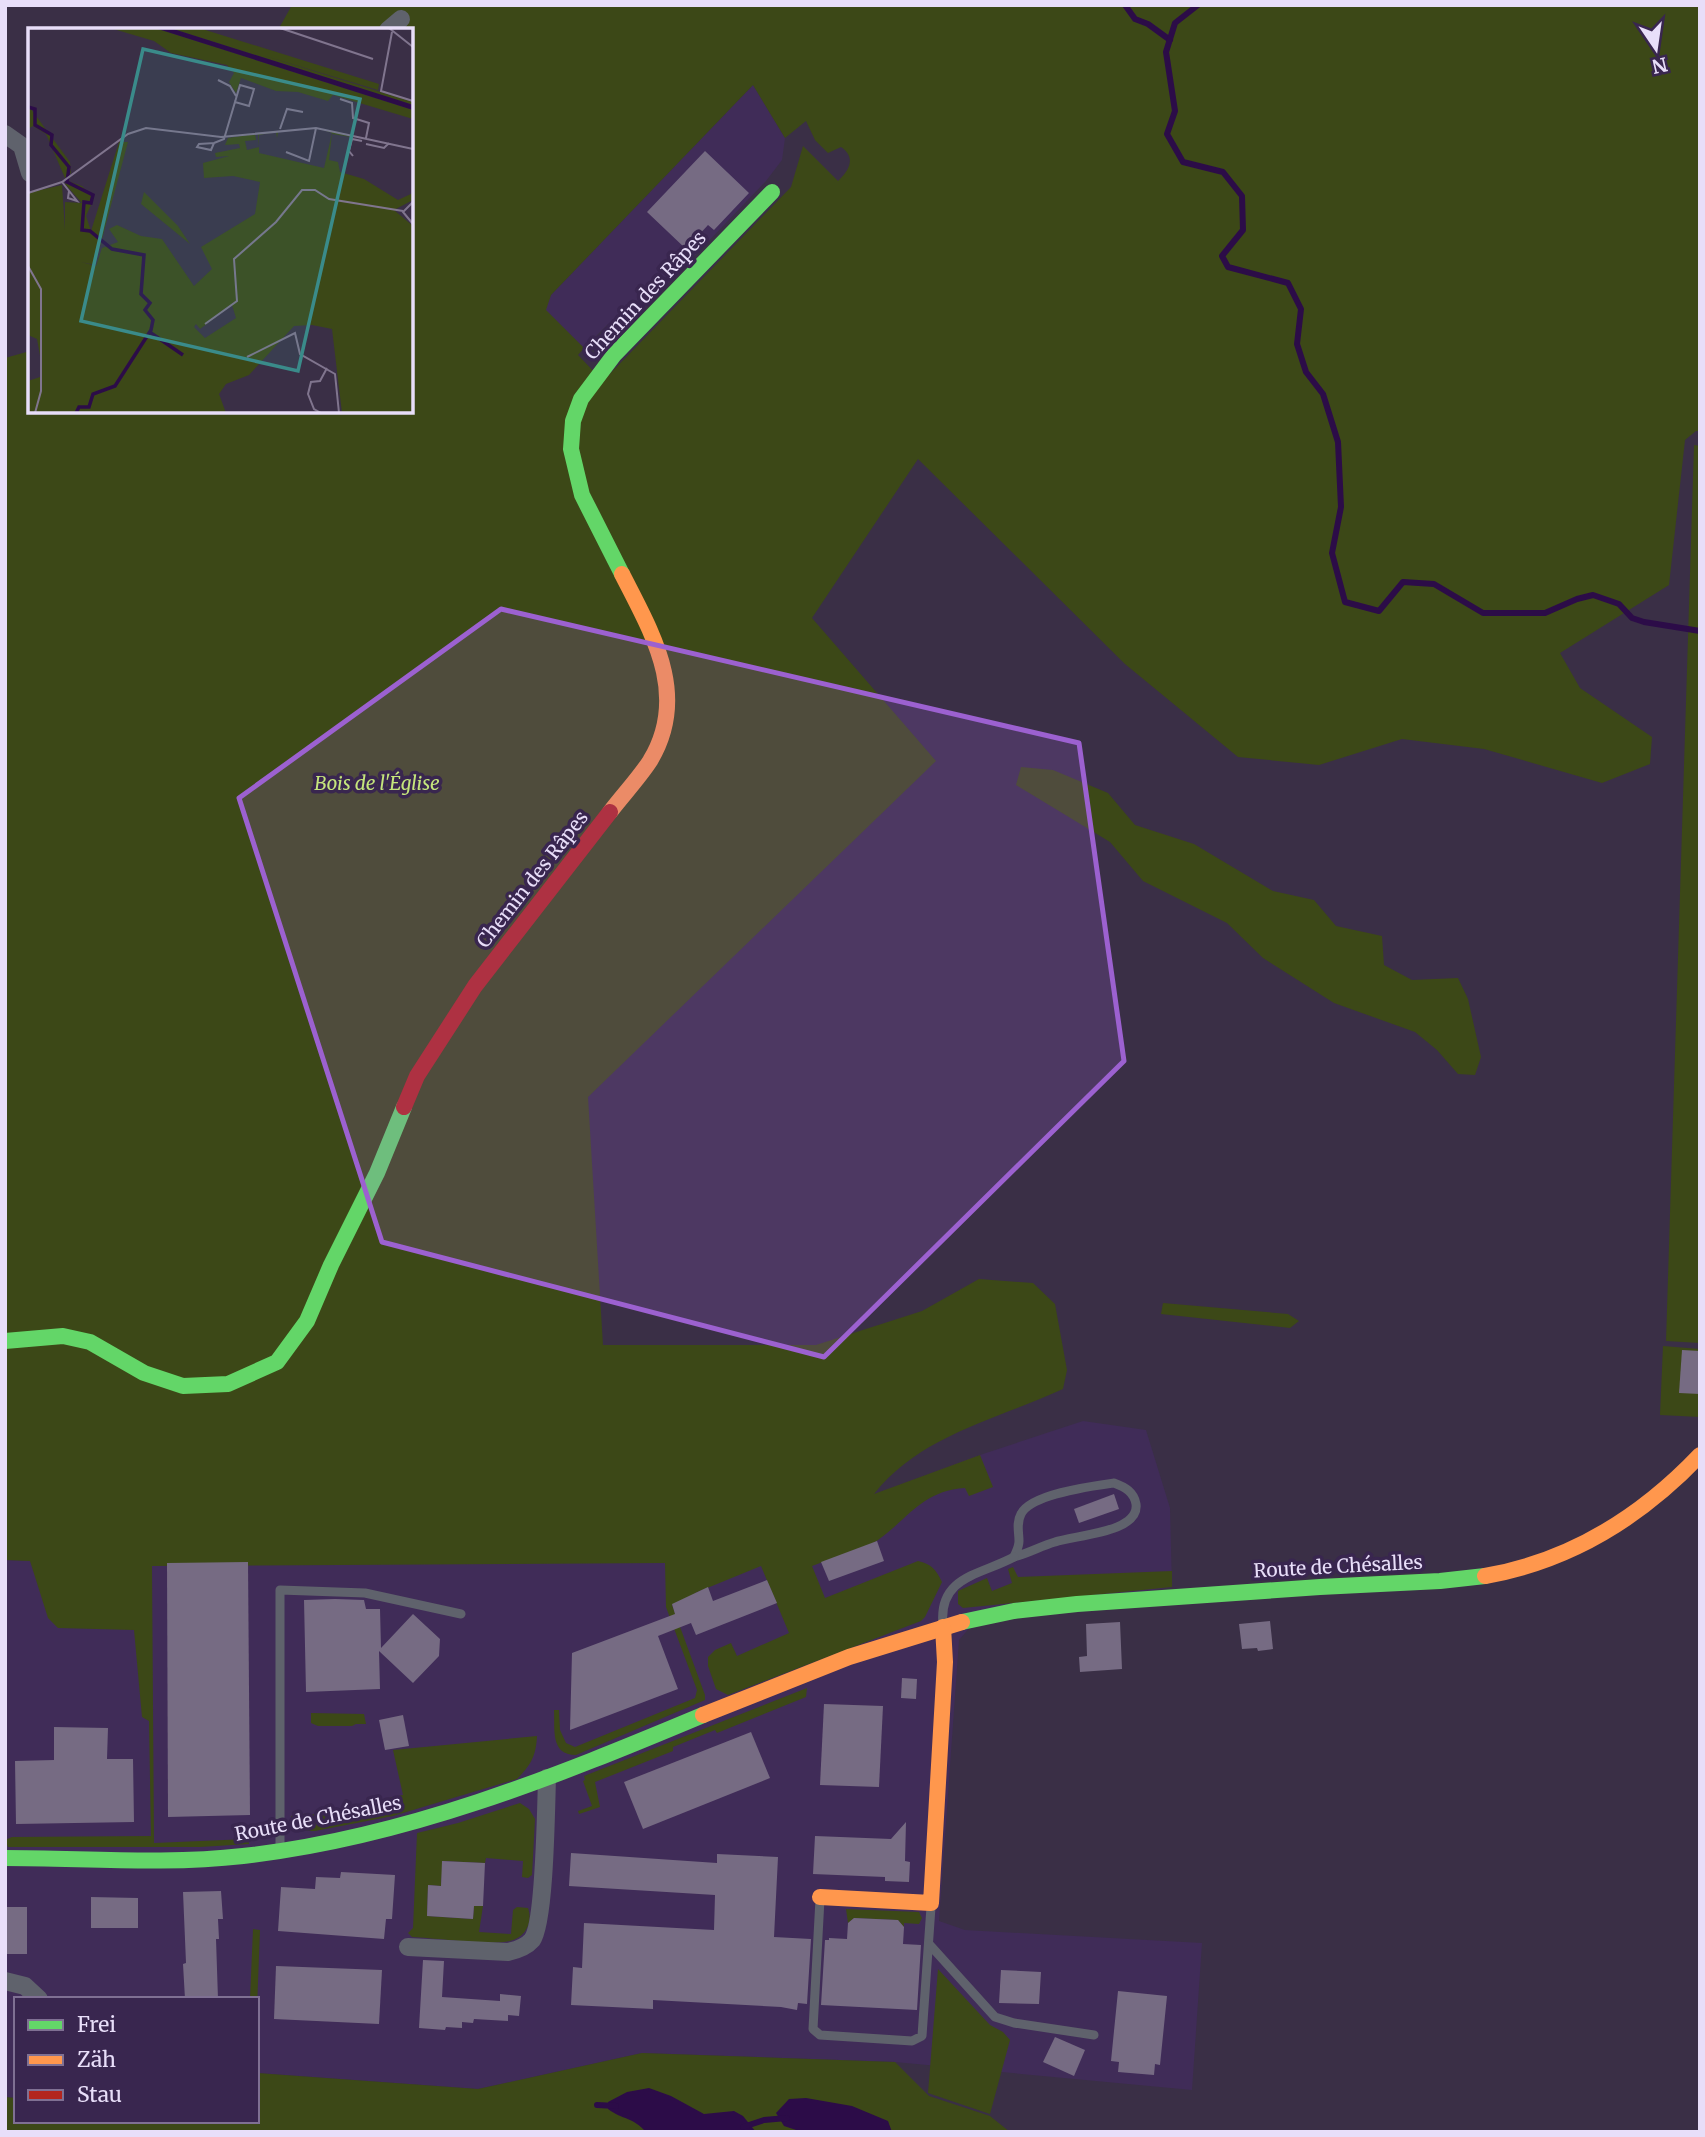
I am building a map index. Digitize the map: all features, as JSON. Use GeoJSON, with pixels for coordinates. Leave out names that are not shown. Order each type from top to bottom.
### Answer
{"type":"FeatureCollection","features":[{"type":"Feature","properties":{"kind":"street"},"geometry":{"type":"LineString","coordinates":[[5,134],[22,146],[28,166]]}},
{"type":"Feature","properties":{"kind":"street","name":"Chemin des Râpes"},"geometry":{"type":"LineString","coordinates":[[5,1341],[63,1336],[89,1342],[144,1373],[183,1386],[228,1384],[277,1362],[307,1321],[331,1265],[377,1173],[417,1076],[475,986],[650,761],[665,726],[667,687],[657,643],[582,495],[571,449],[573,421],[580,399],[614,355],[772,192]]}},
{"type":"Feature","properties":{"kind":"street","name":"Route de Chésalles"},"geometry":{"type":"LineString","coordinates":[[5,1858],[213,1858],[280,1851],[402,1825],[547,1778],[847,1658],[943,1627],[1028,1609],[1346,1585],[1441,1581],[1497,1574],[1549,1559],[1608,1533],[1644,1510],[1676,1482],[1700,1455]]}},
{"type":"Feature","properties":{"kind":"street"},"geometry":{"type":"LineString","coordinates":[[820,1898],[931,1903],[945,1662],[943,1627]]}},
{"type":"Feature","properties":{"kind":"street"},"geometry":{"type":"LineString","coordinates":[[408,1947],[508,1952],[531,1942],[536,1933],[541,1897],[547,1778]]}},
{"type":"Feature","properties":{"kind":"street"},"geometry":{"type":"LineString","coordinates":[[5,1981],[25,1986],[37,1997]]}},
{"type":"Feature","properties":{"kind":"lane"},"geometry":{"type":"LineString","coordinates":[[943,1627],[945,1604],[958,1581],[1053,1542],[1128,1523],[1137,1508],[1135,1500],[1126,1488],[1114,1483],[1091,1486],[1030,1505],[1021,1513],[1018,1525],[1019,1544],[1014,1557]]}},
{"type":"Feature","properties":{"kind":"lane"},"geometry":{"type":"LineString","coordinates":[[280,1851],[280,1590],[365,1593],[461,1615]]}},
{"type":"Feature","properties":{"kind":"lane"},"geometry":{"type":"LineString","coordinates":[[820,1898],[813,2029],[820,2035],[912,2041],[922,2036],[931,1903]]}},
{"type":"Feature","properties":{"kind":"lane"},"geometry":{"type":"LineString","coordinates":[[929,1944],[995,2017],[1014,2023],[1094,2035]]}},
{"type":"Feature","properties":{"kind":"highlighted area"},"geometry":{"type":"Polygon","coordinates":[[[501,609],[1079,743],[1124,1061],[824,1357],[382,1242],[239,798],[501,609]]]}},
{"type":"Feature","properties":{"kind":"shaded area"},"geometry":{"type":"Polygon","coordinates":[[[753,85],[785,138],[782,160],[766,181],[624,330],[617,331],[608,324],[584,348],[545,310],[551,295],[753,85]]]}},
{"type":"Feature","properties":{"kind":"shaded area"},"geometry":{"type":"Polygon","coordinates":[[[1083,1421],[1146,1430],[1170,1508],[1172,1587],[978,1618],[959,1640],[939,1921],[965,1930],[1202,1943],[1192,2090],[895,2062],[642,2053],[478,2089],[259,2073],[259,1997],[14,1997],[14,2098],[5,2097],[5,1560],[152,1566],[873,1495],[980,1455],[1083,1421]]]}},
{"type":"Feature","properties":{"kind":"shaded area"},"geometry":{"type":"Polygon","coordinates":[[[649,2088],[671,2096],[704,2114],[734,2111],[743,2116],[756,2132],[646,2132],[637,2124],[608,2109],[608,2102],[627,2092],[649,2088]]]}},
{"type":"Feature","properties":{"kind":"shaded area"},"geometry":{"type":"Polygon","coordinates":[[[806,2098],[852,2106],[888,2121],[892,2132],[802,2132],[784,2126],[776,2113],[789,2099],[806,2098]]]}},
{"type":"Feature","properties":{"kind":"green space","name":"Bois de l'Église"},"geometry":{"type":"Polygon","coordinates":[[[292,5],[1700,5],[1700,431],[1685,440],[1669,585],[1560,653],[1580,688],[1652,737],[1650,764],[1602,783],[1484,749],[1402,739],[1319,765],[1238,757],[1125,664],[918,459],[812,618],[936,761],[588,1097],[603,1345],[816,1345],[922,1311],[979,1279],[1033,1283],[1055,1304],[1067,1370],[1063,1389],[937,1443],[893,1474],[874,1494],[980,1455],[993,1487],[969,1496],[965,1488],[938,1494],[917,1506],[872,1544],[812,1566],[825,1598],[918,1561],[930,1566],[942,1582],[921,1621],[728,1695],[716,1689],[708,1666],[708,1657],[715,1650],[731,1643],[737,1656],[789,1633],[761,1566],[672,1605],[705,1700],[576,1755],[562,1751],[558,1746],[554,1710],[559,1710],[560,1730],[566,1743],[575,1747],[695,1698],[697,1690],[666,1607],[665,1563],[152,1566],[154,1843],[248,1839],[249,1844],[200,1847],[8,1847],[5,1840],[12,1837],[151,1836],[149,1721],[142,1717],[134,1630],[58,1628],[48,1618],[30,1561],[5,1560],[5,358],[28,352],[28,413],[413,413],[413,28],[279,28],[292,5]],[[753,85],[551,295],[546,310],[584,348],[578,355],[603,381],[791,187],[803,146],[838,181],[846,172],[850,159],[846,151],[841,147],[828,153],[815,140],[806,121],[785,138],[753,85]]]}},
{"type":"Feature","properties":{"kind":"green space"},"geometry":{"type":"Polygon","coordinates":[[[1694,445],[1700,446],[1700,1343],[1666,1341],[1694,445]]]}},
{"type":"Feature","properties":{"kind":"green space"},"geometry":{"type":"Polygon","coordinates":[[[1021,767],[1053,770],[1108,793],[1135,825],[1194,844],[1273,891],[1314,900],[1336,926],[1382,936],[1384,965],[1412,980],[1458,978],[1468,999],[1481,1057],[1475,1075],[1458,1074],[1437,1050],[1415,1032],[1334,1003],[1263,958],[1227,923],[1143,881],[1110,842],[1016,785],[1021,767]]]}},
{"type":"Feature","properties":{"kind":"green space"},"geometry":{"type":"Polygon","coordinates":[[[1163,1303],[1288,1314],[1299,1321],[1290,1328],[1161,1314],[1163,1303]]]}},
{"type":"Feature","properties":{"kind":"green space"},"geometry":{"type":"Polygon","coordinates":[[[1663,1346],[1700,1349],[1700,1417],[1660,1415],[1663,1346]]]}},
{"type":"Feature","properties":{"kind":"green space"},"geometry":{"type":"Polygon","coordinates":[[[1013,1567],[1018,1577],[1172,1571],[1172,1587],[963,1608],[958,1604],[958,1591],[987,1578],[992,1591],[1012,1583],[1008,1569],[1013,1567]]]}},
{"type":"Feature","properties":{"kind":"green space"},"geometry":{"type":"Polygon","coordinates":[[[807,1688],[806,1697],[717,1733],[715,1730],[673,1747],[673,1751],[595,1782],[600,1807],[579,1814],[578,1811],[592,1806],[583,1781],[584,1776],[807,1688]]]}},
{"type":"Feature","properties":{"kind":"green space"},"geometry":{"type":"Polygon","coordinates":[[[311,1713],[364,1714],[366,1724],[318,1726],[311,1723],[311,1713]]]}},
{"type":"Feature","properties":{"kind":"green space"},"geometry":{"type":"Polygon","coordinates":[[[537,1736],[532,1760],[517,1779],[393,1816],[315,1831],[300,1828],[291,1816],[310,1815],[403,1795],[393,1750],[537,1736]]]}},
{"type":"Feature","properties":{"kind":"green space"},"geometry":{"type":"Polygon","coordinates":[[[520,1803],[529,1809],[535,1819],[532,1875],[528,1878],[522,1877],[523,1861],[486,1858],[485,1863],[443,1861],[441,1886],[428,1885],[427,1916],[473,1919],[474,1906],[483,1906],[479,1932],[511,1934],[513,1910],[517,1907],[528,1908],[529,1924],[524,1932],[516,1939],[500,1942],[412,1937],[408,1933],[413,1928],[417,1833],[520,1803]]]}},
{"type":"Feature","properties":{"kind":"green space"},"geometry":{"type":"Polygon","coordinates":[[[846,1909],[919,1912],[922,1918],[919,1924],[904,1923],[904,1927],[898,1920],[854,1918],[848,1923],[846,1909]]]}},
{"type":"Feature","properties":{"kind":"green space"},"geometry":{"type":"Polygon","coordinates":[[[253,1929],[260,1930],[257,1997],[250,1997],[253,1929]]]}},
{"type":"Feature","properties":{"kind":"green space"},"geometry":{"type":"Polygon","coordinates":[[[938,1969],[990,2025],[1003,2032],[1010,2040],[990,2114],[928,2093],[938,1969]]]}},
{"type":"Feature","properties":{"kind":"green space"},"geometry":{"type":"Polygon","coordinates":[[[642,2053],[895,2062],[929,2096],[990,2116],[1010,2132],[5,2132],[5,2097],[14,2098],[14,2123],[259,2123],[259,2073],[478,2089],[642,2053]]]}},
{"type":"Feature","properties":{"kind":"building"},"geometry":{"type":"Polygon","coordinates":[[[705,151],[749,193],[714,230],[708,225],[686,249],[647,212],[705,151]]]}},
{"type":"Feature","properties":{"kind":"building"},"geometry":{"type":"Polygon","coordinates":[[[1682,1350],[1700,1351],[1700,1394],[1679,1393],[1682,1350]]]}},
{"type":"Feature","properties":{"kind":"building"},"geometry":{"type":"Polygon","coordinates":[[[1114,1494],[1119,1509],[1079,1523],[1074,1509],[1114,1494]]]}},
{"type":"Feature","properties":{"kind":"building"},"geometry":{"type":"Polygon","coordinates":[[[877,1541],[884,1561],[829,1581],[821,1562],[877,1541]]]}},
{"type":"Feature","properties":{"kind":"building"},"geometry":{"type":"Polygon","coordinates":[[[248,1562],[250,1815],[168,1817],[167,1563],[248,1562]]]}},
{"type":"Feature","properties":{"kind":"building"},"geometry":{"type":"Polygon","coordinates":[[[767,1580],[777,1603],[696,1635],[691,1623],[658,1636],[678,1689],[570,1730],[572,1653],[675,1614],[672,1604],[708,1587],[713,1601],[767,1580]]]}},
{"type":"Feature","properties":{"kind":"building"},"geometry":{"type":"Polygon","coordinates":[[[304,1600],[364,1600],[366,1609],[380,1609],[381,1648],[413,1614],[440,1639],[439,1656],[413,1683],[379,1651],[380,1689],[306,1692],[304,1600]]]}},
{"type":"Feature","properties":{"kind":"building"},"geometry":{"type":"Polygon","coordinates":[[[1270,1621],[1273,1649],[1242,1649],[1239,1624],[1270,1621]]]}},
{"type":"Feature","properties":{"kind":"building"},"geometry":{"type":"Polygon","coordinates":[[[1120,1622],[1122,1669],[1080,1672],[1079,1657],[1087,1656],[1086,1624],[1120,1622]]]}},
{"type":"Feature","properties":{"kind":"building"},"geometry":{"type":"Polygon","coordinates":[[[902,1678],[917,1679],[916,1699],[901,1698],[902,1678]]]}},
{"type":"Feature","properties":{"kind":"building"},"geometry":{"type":"Polygon","coordinates":[[[824,1704],[883,1706],[879,1787],[820,1785],[824,1704]]]}},
{"type":"Feature","properties":{"kind":"building"},"geometry":{"type":"Polygon","coordinates":[[[403,1715],[409,1746],[385,1750],[379,1720],[403,1715]]]}},
{"type":"Feature","properties":{"kind":"building"},"geometry":{"type":"Polygon","coordinates":[[[54,1727],[108,1728],[107,1759],[133,1759],[134,1822],[16,1824],[15,1761],[54,1760],[54,1727]]]}},
{"type":"Feature","properties":{"kind":"building"},"geometry":{"type":"Polygon","coordinates":[[[751,1732],[770,1778],[643,1829],[624,1782],[751,1732]]]}},
{"type":"Feature","properties":{"kind":"building"},"geometry":{"type":"Polygon","coordinates":[[[906,1822],[905,1861],[910,1862],[909,1882],[885,1881],[885,1877],[813,1874],[815,1836],[891,1839],[906,1822]]]}},
{"type":"Feature","properties":{"kind":"building"},"geometry":{"type":"Polygon","coordinates":[[[571,1853],[717,1863],[717,1854],[778,1857],[774,1937],[811,1939],[807,2004],[798,2003],[797,2010],[653,2000],[653,2009],[571,2005],[573,1967],[582,1968],[584,1923],[714,1930],[715,1895],[569,1886],[571,1853]]]}},
{"type":"Feature","properties":{"kind":"building"},"geometry":{"type":"Polygon","coordinates":[[[442,1861],[485,1863],[483,1906],[474,1906],[473,1919],[427,1916],[428,1885],[441,1886],[442,1861]]]}},
{"type":"Feature","properties":{"kind":"building"},"geometry":{"type":"Polygon","coordinates":[[[341,1872],[395,1875],[392,1919],[386,1919],[384,1939],[278,1931],[281,1887],[315,1889],[316,1877],[340,1878],[341,1872]]]}},
{"type":"Feature","properties":{"kind":"building"},"geometry":{"type":"Polygon","coordinates":[[[221,1891],[223,1919],[218,1919],[219,1939],[216,1939],[218,1997],[185,1997],[183,1892],[221,1891]]]}},
{"type":"Feature","properties":{"kind":"building"},"geometry":{"type":"Polygon","coordinates":[[[91,1897],[138,1898],[138,1928],[91,1928],[91,1897]]]}},
{"type":"Feature","properties":{"kind":"building"},"geometry":{"type":"Polygon","coordinates":[[[5,1907],[27,1907],[27,1954],[5,1954],[5,1907]]]}},
{"type":"Feature","properties":{"kind":"building"},"geometry":{"type":"Polygon","coordinates":[[[854,1918],[898,1920],[904,1927],[903,1944],[921,1945],[917,2010],[821,2005],[825,1940],[847,1939],[848,1923],[854,1918]]]}},
{"type":"Feature","properties":{"kind":"building"},"geometry":{"type":"Polygon","coordinates":[[[423,1960],[444,1961],[442,1997],[500,2001],[500,1994],[521,1996],[519,2016],[508,2015],[508,2021],[474,2019],[473,2023],[462,2022],[462,2028],[419,2028],[423,1960]]]}},
{"type":"Feature","properties":{"kind":"building"},"geometry":{"type":"Polygon","coordinates":[[[276,1966],[382,1970],[379,2024],[274,2019],[276,1966]]]}},
{"type":"Feature","properties":{"kind":"building"},"geometry":{"type":"Polygon","coordinates":[[[1001,1970],[1041,1972],[1039,2004],[999,2003],[1001,1970]]]}},
{"type":"Feature","properties":{"kind":"building"},"geometry":{"type":"Polygon","coordinates":[[[1118,1991],[1167,1996],[1160,2065],[1155,2064],[1154,2075],[1118,2072],[1119,2062],[1111,2061],[1118,1991]]]}},
{"type":"Feature","properties":{"kind":"building"},"geometry":{"type":"Polygon","coordinates":[[[1055,2037],[1085,2050],[1074,2076],[1043,2062],[1055,2037]]]}},
{"type":"Feature","properties":{"kind":"waterway"},"geometry":{"type":"LineString","coordinates":[[1125,5],[1135,19],[1148,24],[1170,40]]}},
{"type":"Feature","properties":{"kind":"waterway"},"geometry":{"type":"LineString","coordinates":[[1198,5],[1175,23],[1166,52],[1175,111],[1167,134],[1183,162],[1223,172],[1242,196],[1243,230],[1222,256],[1228,267],[1288,283],[1301,309],[1297,344],[1306,372],[1323,394],[1338,442],[1341,507],[1332,553],[1345,602],[1379,611],[1403,582],[1434,584],[1483,613],[1545,613],[1593,595],[1619,604],[1632,618],[1700,631]]}},
{"type":"Feature","properties":{"kind":"waterway"},"geometry":{"type":"LineString","coordinates":[[597,2105],[616,2106]]}},
{"type":"Feature","properties":{"kind":"waterway"},"geometry":{"type":"LineString","coordinates":[[743,2127],[764,2120],[787,2118]]}},
{"type":"Feature","properties":{"kind":"traffic: fast"},"geometry":{"type":"LineString","coordinates":[[622,574],[582,495],[571,449],[573,421],[581,399],[614,355],[772,192]]}},
{"type":"Feature","properties":{"kind":"traffic: fast"},"geometry":{"type":"LineString","coordinates":[[5,1341],[63,1336],[90,1342],[144,1373],[183,1386],[228,1384],[277,1362],[307,1321],[331,1265],[377,1173],[404,1107]]}},
{"type":"Feature","properties":{"kind":"traffic: fast"},"geometry":{"type":"LineString","coordinates":[[962,1622],[1014,1611],[1077,1604],[1485,1576]]}},
{"type":"Feature","properties":{"kind":"traffic: fast"},"geometry":{"type":"LineString","coordinates":[[5,1858],[214,1859],[303,1847],[362,1835],[420,1820],[535,1782],[703,1715]]}},
{"type":"Feature","properties":{"kind":"traffic: slow"},"geometry":{"type":"LineString","coordinates":[[610,812],[650,761],[662,736],[667,712],[667,688],[655,642],[622,574]]}},
{"type":"Feature","properties":{"kind":"traffic: slow"},"geometry":{"type":"LineString","coordinates":[[1485,1576],[1547,1559],[1603,1533],[1654,1498],[1700,1455]]}},
{"type":"Feature","properties":{"kind":"traffic: slow"},"geometry":{"type":"LineString","coordinates":[[703,1715],[849,1657],[962,1622]]}},
{"type":"Feature","properties":{"kind":"traffic: slow"},"geometry":{"type":"LineString","coordinates":[[820,1897],[931,1903],[945,1662],[943,1627]]}},
{"type":"Feature","properties":{"kind":"traffic: jam"},"geometry":{"type":"LineString","coordinates":[[404,1107],[417,1076],[475,986],[610,812]]}}]}
